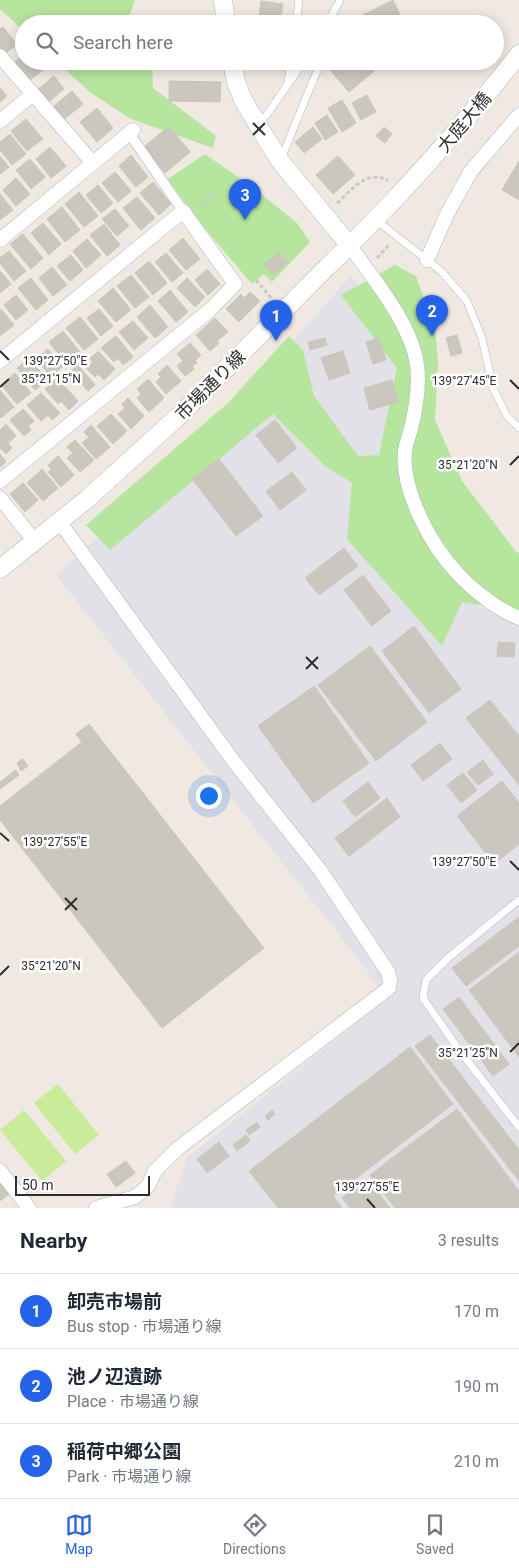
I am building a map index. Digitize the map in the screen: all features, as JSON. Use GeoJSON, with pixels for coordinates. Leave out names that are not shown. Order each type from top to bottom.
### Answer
{"type":"FeatureCollection","features":[{"type":"Feature","properties":{"kind":"street"},"geometry":{"type":"LineString","coordinates":[[223,0],[225,15]]}},
{"type":"Feature","properties":{"kind":"street","name":"大庭大橋"},"geometry":{"type":"LineString","coordinates":[[427,165],[519,54]]}},
{"type":"Feature","properties":{"kind":"street"},"geometry":{"type":"LineString","coordinates":[[0,56],[93,163]]}},
{"type":"Feature","properties":{"kind":"street"},"geometry":{"type":"LineString","coordinates":[[234,70],[243,100],[280,162],[350,246],[380,287],[402,324],[412,346],[417,363],[418,386],[405,449],[405,467],[408,485],[415,506],[435,543],[456,572],[481,594],[519,618]]}},
{"type":"Feature","properties":{"kind":"street"},"geometry":{"type":"LineString","coordinates":[[0,121],[33,94]]}},
{"type":"Feature","properties":{"kind":"street"},"geometry":{"type":"LineString","coordinates":[[427,260],[447,214],[471,171],[519,116]]}},
{"type":"Feature","properties":{"kind":"street"},"geometry":{"type":"LineString","coordinates":[[0,240],[131,132],[235,284],[210,310],[0,481]]}},
{"type":"Feature","properties":{"kind":"street","name":"市場通り線"},"geometry":{"type":"LineString","coordinates":[[0,569],[86,500],[182,413],[350,246],[427,165]]}},
{"type":"Feature","properties":{"kind":"street"},"geometry":{"type":"LineString","coordinates":[[0,361],[185,213]]}},
{"type":"Feature","properties":{"kind":"street"},"geometry":{"type":"LineString","coordinates":[[0,498],[34,540]]}},
{"type":"Feature","properties":{"kind":"street"},"geometry":{"type":"LineString","coordinates":[[60,521],[235,763],[320,870],[388,972],[390,980],[388,988],[177,1150],[155,1171],[148,1186],[135,1197],[96,1208]]}},
{"type":"Feature","properties":{"kind":"street"},"geometry":{"type":"LineString","coordinates":[[0,1171],[29,1208]]}},
{"type":"Feature","properties":{"kind":"lane"},"geometry":{"type":"LineString","coordinates":[[297,15],[299,0]]}},
{"type":"Feature","properties":{"kind":"lane"},"geometry":{"type":"LineString","coordinates":[[332,15],[340,0]]}},
{"type":"Feature","properties":{"kind":"lane"},"geometry":{"type":"LineString","coordinates":[[288,82],[290,70]]}},
{"type":"Feature","properties":{"kind":"lane"},"geometry":{"type":"LineString","coordinates":[[256,122],[266,116],[297,70]]}},
{"type":"Feature","properties":{"kind":"lane"},"geometry":{"type":"LineString","coordinates":[[280,162],[318,72]]}},
{"type":"Feature","properties":{"kind":"lane"},"geometry":{"type":"LineString","coordinates":[[376,219],[441,270],[467,301],[482,338],[492,388],[508,416],[519,428]]}},
{"type":"Feature","properties":{"kind":"lane"},"geometry":{"type":"LineString","coordinates":[[519,900],[448,958],[426,980],[423,998],[459,1050],[519,1127]]}},
{"type":"Feature","properties":{"kind":"path"},"geometry":{"type":"LineString","coordinates":[[335,205],[362,180],[378,176],[388,180]]}},
{"type":"Feature","properties":{"kind":"path"},"geometry":{"type":"LineString","coordinates":[[185,213],[216,192]]}},
{"type":"Feature","properties":{"kind":"path"},"geometry":{"type":"LineString","coordinates":[[372,261],[380,256],[389,245]]}},
{"type":"Feature","properties":{"kind":"path"},"geometry":{"type":"LineString","coordinates":[[256,280],[271,298]]}},
{"type":"Feature","properties":{"kind":"shaded area"},"geometry":{"type":"Polygon","coordinates":[[[351,276],[395,339],[449,591],[503,618],[519,622],[519,1208],[170,1208],[187,1158],[386,999],[366,969],[56,575],[181,464],[351,276]]]}},
{"type":"Feature","properties":{"kind":"green space"},"geometry":{"type":"Polygon","coordinates":[[[0,0],[135,0],[130,15],[15,15],[15,23],[0,9],[0,0]]]}},
{"type":"Feature","properties":{"kind":"green space"},"geometry":{"type":"Polygon","coordinates":[[[66,70],[152,70],[153,88],[216,136],[213,148],[131,119],[91,93],[66,70]]]}},
{"type":"Feature","properties":{"kind":"green space"},"geometry":{"type":"Polygon","coordinates":[[[205,154],[255,189],[297,223],[310,242],[272,282],[264,274],[252,284],[195,217],[168,179],[205,154]]]}},
{"type":"Feature","properties":{"kind":"green space"},"geometry":{"type":"Polygon","coordinates":[[[395,265],[416,276],[435,328],[438,362],[435,420],[462,481],[517,553],[519,552],[519,611],[462,602],[442,646],[347,539],[352,483],[325,466],[273,414],[110,550],[86,525],[228,403],[289,336],[303,350],[314,396],[358,456],[379,455],[397,368],[341,295],[395,265]]]}},
{"type":"Feature","properties":{"kind":"green space"},"geometry":{"type":"Polygon","coordinates":[[[58,1084],[99,1135],[75,1154],[34,1103],[58,1084]]]}},
{"type":"Feature","properties":{"kind":"green space"},"geometry":{"type":"Polygon","coordinates":[[[24,1110],[66,1161],[42,1181],[0,1130],[24,1110]]]}},
{"type":"Feature","properties":{"kind":"building"},"geometry":{"type":"Polygon","coordinates":[[[393,0],[400,15],[363,15],[393,0]]]}},
{"type":"Feature","properties":{"kind":"building"},"geometry":{"type":"Polygon","coordinates":[[[261,1],[283,4],[281,15],[259,15],[261,1]]]}},
{"type":"Feature","properties":{"kind":"building"},"geometry":{"type":"Polygon","coordinates":[[[3,27],[15,42],[15,46],[4,55],[0,50],[0,29],[3,27]]]}},
{"type":"Feature","properties":{"kind":"building"},"geometry":{"type":"Polygon","coordinates":[[[15,62],[15,70],[11,65],[15,62]]]}},
{"type":"Feature","properties":{"kind":"building"},"geometry":{"type":"Polygon","coordinates":[[[15,70],[41,70],[42,71],[26,83],[15,70]]]}},
{"type":"Feature","properties":{"kind":"building"},"geometry":{"type":"Polygon","coordinates":[[[330,70],[373,70],[374,71],[349,92],[330,70]]]}},
{"type":"Feature","properties":{"kind":"building"},"geometry":{"type":"Polygon","coordinates":[[[54,76],[64,89],[46,104],[36,91],[54,76]]]}},
{"type":"Feature","properties":{"kind":"building"},"geometry":{"type":"Polygon","coordinates":[[[169,81],[221,82],[220,102],[169,101],[169,81]]]}},
{"type":"Feature","properties":{"kind":"building"},"geometry":{"type":"Polygon","coordinates":[[[0,88],[7,96],[0,102],[0,88]]]}},
{"type":"Feature","properties":{"kind":"building"},"geometry":{"type":"Polygon","coordinates":[[[72,91],[83,104],[62,121],[52,108],[72,91]]]}},
{"type":"Feature","properties":{"kind":"building"},"geometry":{"type":"Polygon","coordinates":[[[367,95],[376,112],[361,120],[352,103],[367,95]]]}},
{"type":"Feature","properties":{"kind":"building"},"geometry":{"type":"Polygon","coordinates":[[[342,100],[356,123],[342,132],[328,108],[342,100]]]}},
{"type":"Feature","properties":{"kind":"building"},"geometry":{"type":"Polygon","coordinates":[[[97,108],[113,128],[97,142],[80,122],[97,108]]]}},
{"type":"Feature","properties":{"kind":"building"},"geometry":{"type":"Polygon","coordinates":[[[327,115],[338,132],[325,140],[315,123],[327,115]]]}},
{"type":"Feature","properties":{"kind":"building"},"geometry":{"type":"Polygon","coordinates":[[[26,119],[43,139],[27,151],[11,131],[26,119]]]}},
{"type":"Feature","properties":{"kind":"building"},"geometry":{"type":"Polygon","coordinates":[[[169,126],[190,152],[165,173],[144,147],[169,126]]]}},
{"type":"Feature","properties":{"kind":"building"},"geometry":{"type":"Polygon","coordinates":[[[313,127],[322,139],[304,153],[295,142],[313,127]]]}},
{"type":"Feature","properties":{"kind":"building"},"geometry":{"type":"Polygon","coordinates":[[[384,127],[392,134],[385,143],[376,136],[384,127]]]}},
{"type":"Feature","properties":{"kind":"building"},"geometry":{"type":"Polygon","coordinates":[[[10,134],[26,154],[12,165],[0,150],[0,142],[10,134]]]}},
{"type":"Feature","properties":{"kind":"building"},"geometry":{"type":"Polygon","coordinates":[[[50,147],[66,166],[51,178],[36,159],[50,147]]]}},
{"type":"Feature","properties":{"kind":"building"},"geometry":{"type":"Polygon","coordinates":[[[131,155],[148,177],[136,187],[119,166],[131,155]]]}},
{"type":"Feature","properties":{"kind":"building"},"geometry":{"type":"Polygon","coordinates":[[[0,156],[9,167],[0,174],[0,156]]]}},
{"type":"Feature","properties":{"kind":"building"},"geometry":{"type":"Polygon","coordinates":[[[338,156],[355,175],[333,194],[316,175],[338,156]]]}},
{"type":"Feature","properties":{"kind":"building"},"geometry":{"type":"Polygon","coordinates":[[[30,159],[45,177],[31,189],[16,170],[30,159]]]}},
{"type":"Feature","properties":{"kind":"building"},"geometry":{"type":"Polygon","coordinates":[[[519,161],[519,200],[502,190],[519,161]]]}},
{"type":"Feature","properties":{"kind":"building"},"geometry":{"type":"Polygon","coordinates":[[[115,172],[131,191],[118,202],[102,183],[115,172]]]}},
{"type":"Feature","properties":{"kind":"building"},"geometry":{"type":"Polygon","coordinates":[[[16,178],[30,194],[16,206],[3,190],[16,178]]]}},
{"type":"Feature","properties":{"kind":"building"},"geometry":{"type":"Polygon","coordinates":[[[153,182],[171,204],[159,215],[140,193],[153,182]]]}},
{"type":"Feature","properties":{"kind":"building"},"geometry":{"type":"Polygon","coordinates":[[[98,185],[113,203],[101,213],[86,195],[98,185]]]}},
{"type":"Feature","properties":{"kind":"building"},"geometry":{"type":"Polygon","coordinates":[[[79,192],[98,216],[84,227],[65,204],[79,192]]]}},
{"type":"Feature","properties":{"kind":"building"},"geometry":{"type":"Polygon","coordinates":[[[0,194],[13,210],[0,220],[0,194]]]}},
{"type":"Feature","properties":{"kind":"building"},"geometry":{"type":"Polygon","coordinates":[[[137,197],[155,218],[141,230],[123,208],[137,197]]]}},
{"type":"Feature","properties":{"kind":"building"},"geometry":{"type":"Polygon","coordinates":[[[62,207],[80,230],[65,242],[47,219],[62,207]]]}},
{"type":"Feature","properties":{"kind":"building"},"geometry":{"type":"Polygon","coordinates":[[[115,209],[129,226],[117,236],[102,219],[115,209]]]}},
{"type":"Feature","properties":{"kind":"building"},"geometry":{"type":"Polygon","coordinates":[[[43,223],[61,244],[49,255],[31,233],[43,223]]]}},
{"type":"Feature","properties":{"kind":"building"},"geometry":{"type":"Polygon","coordinates":[[[104,224],[120,245],[107,256],[90,235],[104,224]]]}},
{"type":"Feature","properties":{"kind":"building"},"geometry":{"type":"Polygon","coordinates":[[[23,234],[43,258],[31,269],[10,244],[23,234]]]}},
{"type":"Feature","properties":{"kind":"building"},"geometry":{"type":"Polygon","coordinates":[[[183,238],[200,259],[186,270],[169,250],[183,238]]]}},
{"type":"Feature","properties":{"kind":"building"},"geometry":{"type":"Polygon","coordinates":[[[87,239],[101,255],[86,268],[73,251],[87,239]]]}},
{"type":"Feature","properties":{"kind":"building"},"geometry":{"type":"Polygon","coordinates":[[[9,251],[26,271],[14,281],[0,263],[0,258],[9,251]]]}},
{"type":"Feature","properties":{"kind":"building"},"geometry":{"type":"Polygon","coordinates":[[[166,253],[183,273],[172,282],[155,262],[166,253]]]}},
{"type":"Feature","properties":{"kind":"building"},"geometry":{"type":"Polygon","coordinates":[[[279,253],[287,263],[273,275],[264,264],[279,253]]]}},
{"type":"Feature","properties":{"kind":"building"},"geometry":{"type":"Polygon","coordinates":[[[71,255],[83,270],[70,281],[57,266],[71,255]]]}},
{"type":"Feature","properties":{"kind":"building"},"geometry":{"type":"Polygon","coordinates":[[[149,261],[167,283],[153,295],[135,273],[149,261]]]}},
{"type":"Feature","properties":{"kind":"building"},"geometry":{"type":"Polygon","coordinates":[[[52,267],[67,285],[53,296],[39,278],[52,267]]]}},
{"type":"Feature","properties":{"kind":"building"},"geometry":{"type":"Polygon","coordinates":[[[207,269],[220,284],[208,295],[195,280],[207,269]]]}},
{"type":"Feature","properties":{"kind":"building"},"geometry":{"type":"Polygon","coordinates":[[[0,271],[11,284],[0,293],[0,271]]]}},
{"type":"Feature","properties":{"kind":"building"},"geometry":{"type":"Polygon","coordinates":[[[131,275],[149,297],[135,308],[117,286],[131,275]]]}},
{"type":"Feature","properties":{"kind":"building"},"geometry":{"type":"Polygon","coordinates":[[[31,278],[48,300],[36,310],[18,288],[31,278]]]}},
{"type":"Feature","properties":{"kind":"building"},"geometry":{"type":"Polygon","coordinates":[[[187,278],[205,297],[195,307],[177,288],[187,278]]]}},
{"type":"Feature","properties":{"kind":"building"},"geometry":{"type":"Polygon","coordinates":[[[113,288],[131,310],[116,322],[98,301],[113,288]]]}},
{"type":"Feature","properties":{"kind":"building"},"geometry":{"type":"Polygon","coordinates":[[[170,290],[188,312],[176,322],[158,301],[170,290]]]}},
{"type":"Feature","properties":{"kind":"building"},"geometry":{"type":"Polygon","coordinates":[[[250,292],[260,301],[239,322],[226,309],[241,294],[244,298],[250,292]]]}},
{"type":"Feature","properties":{"kind":"building"},"geometry":{"type":"Polygon","coordinates":[[[16,295],[28,310],[16,320],[4,305],[16,295]]]}},
{"type":"Feature","properties":{"kind":"building"},"geometry":{"type":"Polygon","coordinates":[[[150,305],[168,327],[155,338],[137,317],[150,305]]]}},
{"type":"Feature","properties":{"kind":"building"},"geometry":{"type":"Polygon","coordinates":[[[99,309],[113,326],[101,336],[87,318],[99,309]]]}},
{"type":"Feature","properties":{"kind":"building"},"geometry":{"type":"Polygon","coordinates":[[[0,310],[14,325],[0,336],[0,310]]]}},
{"type":"Feature","properties":{"kind":"building"},"geometry":{"type":"Polygon","coordinates":[[[80,317],[98,339],[84,350],[66,328],[80,317]]]}},
{"type":"Feature","properties":{"kind":"building"},"geometry":{"type":"Polygon","coordinates":[[[215,318],[228,332],[217,341],[219,343],[210,351],[196,335],[215,318]]]}},
{"type":"Feature","properties":{"kind":"building"},"geometry":{"type":"Polygon","coordinates":[[[133,321],[148,338],[134,350],[119,332],[133,321]]]}},
{"type":"Feature","properties":{"kind":"building"},"geometry":{"type":"Polygon","coordinates":[[[63,331],[81,353],[67,365],[49,342],[63,331]]]}},
{"type":"Feature","properties":{"kind":"building"},"geometry":{"type":"Polygon","coordinates":[[[457,335],[462,353],[451,356],[446,338],[457,335]]]}},
{"type":"Feature","properties":{"kind":"building"},"geometry":{"type":"Polygon","coordinates":[[[116,336],[133,357],[123,365],[118,358],[114,362],[101,348],[116,336]]]}},
{"type":"Feature","properties":{"kind":"building"},"geometry":{"type":"Polygon","coordinates":[[[325,338],[327,345],[310,350],[308,342],[325,338]]]}},
{"type":"Feature","properties":{"kind":"building"},"geometry":{"type":"Polygon","coordinates":[[[379,338],[386,360],[373,364],[366,342],[379,338]]]}},
{"type":"Feature","properties":{"kind":"building"},"geometry":{"type":"Polygon","coordinates":[[[190,343],[201,355],[195,361],[197,363],[192,366],[194,369],[185,376],[177,366],[183,361],[177,354],[190,343]]]}},
{"type":"Feature","properties":{"kind":"building"},"geometry":{"type":"Polygon","coordinates":[[[48,349],[62,367],[51,377],[36,359],[48,349]]]}},
{"type":"Feature","properties":{"kind":"building"},"geometry":{"type":"Polygon","coordinates":[[[98,351],[115,369],[104,380],[98,374],[95,377],[86,368],[93,362],[90,359],[98,351]]]}},
{"type":"Feature","properties":{"kind":"building"},"geometry":{"type":"Polygon","coordinates":[[[343,351],[350,373],[329,380],[321,358],[343,351]]]}},
{"type":"Feature","properties":{"kind":"building"},"geometry":{"type":"Polygon","coordinates":[[[29,358],[47,380],[35,390],[17,368],[29,358]]]}},
{"type":"Feature","properties":{"kind":"building"},"geometry":{"type":"Polygon","coordinates":[[[78,365],[95,385],[88,391],[79,381],[73,386],[65,376],[78,365]]]}},
{"type":"Feature","properties":{"kind":"building"},"geometry":{"type":"Polygon","coordinates":[[[167,365],[181,381],[166,394],[156,382],[161,377],[158,374],[167,365]]]}},
{"type":"Feature","properties":{"kind":"building"},"geometry":{"type":"Polygon","coordinates":[[[15,373],[31,393],[17,404],[1,385],[15,373]]]}},
{"type":"Feature","properties":{"kind":"building"},"geometry":{"type":"Polygon","coordinates":[[[57,378],[78,401],[69,410],[61,401],[58,404],[45,389],[57,378]]]}},
{"type":"Feature","properties":{"kind":"building"},"geometry":{"type":"Polygon","coordinates":[[[148,379],[164,398],[149,412],[137,398],[141,394],[137,389],[148,379]]]}},
{"type":"Feature","properties":{"kind":"building"},"geometry":{"type":"Polygon","coordinates":[[[392,380],[398,402],[370,410],[364,388],[392,380]]]}},
{"type":"Feature","properties":{"kind":"building"},"geometry":{"type":"Polygon","coordinates":[[[0,390],[14,407],[1,418],[0,417],[0,390]]]}},
{"type":"Feature","properties":{"kind":"building"},"geometry":{"type":"Polygon","coordinates":[[[41,393],[60,413],[52,420],[48,415],[41,421],[27,405],[41,393]]]}},
{"type":"Feature","properties":{"kind":"building"},"geometry":{"type":"Polygon","coordinates":[[[128,398],[144,416],[131,429],[118,414],[125,408],[122,404],[128,398]]]}},
{"type":"Feature","properties":{"kind":"building"},"geometry":{"type":"Polygon","coordinates":[[[23,409],[34,421],[28,426],[31,430],[24,436],[10,420],[23,409]]]}},
{"type":"Feature","properties":{"kind":"building"},"geometry":{"type":"Polygon","coordinates":[[[111,414],[127,431],[113,444],[97,426],[111,414]]]}},
{"type":"Feature","properties":{"kind":"building"},"geometry":{"type":"Polygon","coordinates":[[[275,420],[297,448],[278,463],[256,435],[275,420]]]}},
{"type":"Feature","properties":{"kind":"building"},"geometry":{"type":"Polygon","coordinates":[[[6,424],[16,436],[8,443],[12,448],[6,454],[0,448],[0,430],[6,424]]]}},
{"type":"Feature","properties":{"kind":"building"},"geometry":{"type":"Polygon","coordinates":[[[91,425],[110,447],[96,459],[82,443],[89,437],[84,432],[91,425]]]}},
{"type":"Feature","properties":{"kind":"building"},"geometry":{"type":"Polygon","coordinates":[[[75,440],[94,460],[80,472],[67,458],[73,453],[67,447],[75,440]]]}},
{"type":"Feature","properties":{"kind":"building"},"geometry":{"type":"Polygon","coordinates":[[[0,454],[6,462],[0,467],[0,454]]]}},
{"type":"Feature","properties":{"kind":"building"},"geometry":{"type":"Polygon","coordinates":[[[58,456],[74,475],[61,487],[48,472],[51,469],[48,465],[58,456]]]}},
{"type":"Feature","properties":{"kind":"building"},"geometry":{"type":"Polygon","coordinates":[[[219,459],[263,516],[236,536],[192,479],[219,459]]]}},
{"type":"Feature","properties":{"kind":"building"},"geometry":{"type":"Polygon","coordinates":[[[42,469],[58,488],[43,501],[27,483],[42,469]]]}},
{"type":"Feature","properties":{"kind":"building"},"geometry":{"type":"Polygon","coordinates":[[[292,472],[306,490],[280,510],[266,491],[292,472]]]}},
{"type":"Feature","properties":{"kind":"building"},"geometry":{"type":"Polygon","coordinates":[[[23,483],[38,500],[25,512],[10,494],[23,483]]]}},
{"type":"Feature","properties":{"kind":"building"},"geometry":{"type":"Polygon","coordinates":[[[344,548],[358,566],[319,595],[305,578],[344,548]]]}},
{"type":"Feature","properties":{"kind":"building"},"geometry":{"type":"Polygon","coordinates":[[[363,575],[391,611],[372,626],[344,590],[363,575]]]}},
{"type":"Feature","properties":{"kind":"building"},"geometry":{"type":"Polygon","coordinates":[[[414,626],[461,689],[429,713],[382,651],[414,626]]]}},
{"type":"Feature","properties":{"kind":"building"},"geometry":{"type":"Polygon","coordinates":[[[498,642],[515,643],[514,657],[497,656],[498,642]]]}},
{"type":"Feature","properties":{"kind":"building"},"geometry":{"type":"Polygon","coordinates":[[[370,646],[427,722],[376,761],[318,685],[370,646]]]}},
{"type":"Feature","properties":{"kind":"building"},"geometry":{"type":"Polygon","coordinates":[[[314,686],[369,763],[313,803],[258,726],[314,686]]]}},
{"type":"Feature","properties":{"kind":"building"},"geometry":{"type":"Polygon","coordinates":[[[490,700],[519,736],[519,785],[466,718],[490,700]]]}},
{"type":"Feature","properties":{"kind":"building"},"geometry":{"type":"Polygon","coordinates":[[[89,724],[264,948],[162,1028],[0,820],[0,806],[82,742],[76,734],[89,724]]]}},
{"type":"Feature","properties":{"kind":"building"},"geometry":{"type":"Polygon","coordinates":[[[440,743],[452,759],[423,781],[411,765],[440,743]]]}},
{"type":"Feature","properties":{"kind":"building"},"geometry":{"type":"Polygon","coordinates":[[[23,759],[28,766],[21,771],[17,763],[23,759]]]}},
{"type":"Feature","properties":{"kind":"building"},"geometry":{"type":"Polygon","coordinates":[[[483,760],[493,774],[478,785],[467,772],[483,760]]]}},
{"type":"Feature","properties":{"kind":"building"},"geometry":{"type":"Polygon","coordinates":[[[16,770],[19,775],[0,789],[0,782],[16,770]]]}},
{"type":"Feature","properties":{"kind":"building"},"geometry":{"type":"Polygon","coordinates":[[[463,773],[477,790],[461,803],[447,785],[463,773]]]}},
{"type":"Feature","properties":{"kind":"building"},"geometry":{"type":"Polygon","coordinates":[[[502,781],[519,803],[519,844],[494,864],[457,816],[502,781]]]}},
{"type":"Feature","properties":{"kind":"building"},"geometry":{"type":"Polygon","coordinates":[[[368,782],[380,798],[355,817],[343,801],[368,782]]]}},
{"type":"Feature","properties":{"kind":"building"},"geometry":{"type":"Polygon","coordinates":[[[387,798],[400,817],[349,856],[335,838],[387,798]]]}},
{"type":"Feature","properties":{"kind":"building"},"geometry":{"type":"Polygon","coordinates":[[[519,917],[519,946],[466,986],[452,968],[519,917]]]}},
{"type":"Feature","properties":{"kind":"building"},"geometry":{"type":"Polygon","coordinates":[[[519,952],[519,1057],[469,990],[519,952]]]}},
{"type":"Feature","properties":{"kind":"building"},"geometry":{"type":"Polygon","coordinates":[[[459,997],[509,1064],[493,1076],[443,1009],[459,997]]]}},
{"type":"Feature","properties":{"kind":"building"},"geometry":{"type":"Polygon","coordinates":[[[430,1035],[519,1150],[519,1181],[415,1046],[430,1035]]]}},
{"type":"Feature","properties":{"kind":"building"},"geometry":{"type":"Polygon","coordinates":[[[410,1047],[453,1104],[333,1196],[342,1208],[278,1208],[249,1171],[410,1047]]]}},
{"type":"Feature","properties":{"kind":"building"},"geometry":{"type":"Polygon","coordinates":[[[457,1109],[519,1191],[519,1208],[395,1208],[370,1175],[457,1109]]]}},
{"type":"Feature","properties":{"kind":"building"},"geometry":{"type":"Polygon","coordinates":[[[272,1110],[275,1114],[268,1120],[265,1116],[272,1110]]]}},
{"type":"Feature","properties":{"kind":"building"},"geometry":{"type":"Polygon","coordinates":[[[257,1122],[260,1127],[249,1135],[246,1130],[257,1122]]]}},
{"type":"Feature","properties":{"kind":"building"},"geometry":{"type":"Polygon","coordinates":[[[246,1135],[250,1141],[237,1151],[233,1145],[246,1135]]]}},
{"type":"Feature","properties":{"kind":"building"},"geometry":{"type":"Polygon","coordinates":[[[219,1142],[229,1156],[207,1173],[197,1159],[219,1142]]]}},
{"type":"Feature","properties":{"kind":"building"},"geometry":{"type":"Polygon","coordinates":[[[126,1161],[135,1173],[116,1187],[107,1174],[126,1161]]]}},
{"type":"Feature","properties":{"kind":"building"},"geometry":{"type":"Polygon","coordinates":[[[367,1179],[390,1208],[350,1208],[342,1198],[367,1179]]]}},
{"type":"Feature","properties":{"kind":"building"},"geometry":{"type":"Polygon","coordinates":[[[0,1181],[10,1193],[0,1201],[0,1181]]]}},
{"type":"Feature","properties":{"kind":"place","name":"稲荷中郷公園"},"geometry":{"type":"Point","coordinates":[245,220]}},
{"type":"Feature","properties":{"kind":"place","name":"池ノ辺遺跡"},"geometry":{"type":"Point","coordinates":[432,336]}},
{"type":"Feature","properties":{"kind":"place","name":"卸売市場前"},"geometry":{"type":"Point","coordinates":[276,341]}}]}
